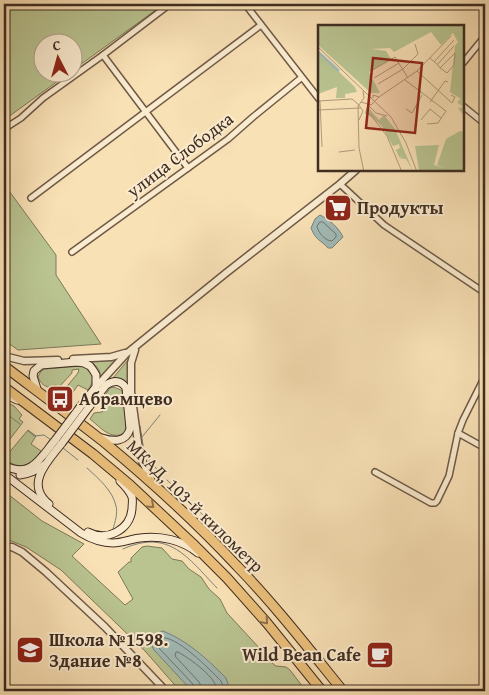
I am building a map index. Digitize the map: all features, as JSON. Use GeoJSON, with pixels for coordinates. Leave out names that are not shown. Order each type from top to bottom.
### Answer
{"type":"FeatureCollection","features":[{"type":"Feature","properties":{"kind":"highway","name":"МКАД, 103-й километр"},"geometry":{"type":"LineString","coordinates":[[4,366],[103,442],[159,490],[203,532],[238,567],[279,613],[342,691]]}},
{"type":"Feature","properties":{"kind":"highway","name":"МКАД, 103-й километр"},"geometry":{"type":"LineString","coordinates":[[4,387],[93,454],[161,513],[227,578],[322,691]]}},
{"type":"Feature","properties":{"kind":"main road"},"geometry":{"type":"LineString","coordinates":[[38,392],[34,380],[34,371],[37,367],[46,364],[77,362],[84,362],[90,366],[96,375],[99,389]]}},
{"type":"Feature","properties":{"kind":"main road"},"geometry":{"type":"LineString","coordinates":[[87,429],[109,441],[118,441],[128,435],[130,429],[124,384],[114,381],[99,389],[59,441],[40,474],[37,486],[40,495],[45,500],[83,530],[93,535],[111,535],[124,527],[129,521],[132,514],[132,497],[125,486],[93,454]]}},
{"type":"Feature","properties":{"kind":"main road"},"geometry":{"type":"LineString","coordinates":[[4,394],[52,423]]}},
{"type":"Feature","properties":{"kind":"main road"},"geometry":{"type":"LineString","coordinates":[[4,465],[14,470],[29,469],[59,441]]}},
{"type":"Feature","properties":{"kind":"main road"},"geometry":{"type":"LineString","coordinates":[[4,473],[29,474],[46,463]]}},
{"type":"Feature","properties":{"kind":"main road"},"geometry":{"type":"LineString","coordinates":[[4,473],[90,539],[114,543],[154,536],[174,540],[194,550],[227,578]]}},
{"type":"Feature","properties":{"kind":"street"},"geometry":{"type":"LineString","coordinates":[[4,129],[22,118],[43,98],[170,4]]}},
{"type":"Feature","properties":{"kind":"street"},"geometry":{"type":"LineString","coordinates":[[245,4],[318,99]]}},
{"type":"Feature","properties":{"kind":"street"},"geometry":{"type":"LineString","coordinates":[[31,198],[261,25]]}},
{"type":"Feature","properties":{"kind":"street"},"geometry":{"type":"LineString","coordinates":[[464,62],[485,36]]}},
{"type":"Feature","properties":{"kind":"street"},"geometry":{"type":"LineString","coordinates":[[103,55],[188,168]]}},
{"type":"Feature","properties":{"kind":"street","name":"улица Слободка"},"geometry":{"type":"LineString","coordinates":[[72,252],[228,139],[301,78]]}},
{"type":"Feature","properties":{"kind":"street"},"geometry":{"type":"LineString","coordinates":[[464,107],[485,124]]}},
{"type":"Feature","properties":{"kind":"street"},"geometry":{"type":"LineString","coordinates":[[99,389],[143,340],[355,171]]}},
{"type":"Feature","properties":{"kind":"street"},"geometry":{"type":"LineString","coordinates":[[340,184],[384,225],[485,294]]}},
{"type":"Feature","properties":{"kind":"street"},"geometry":{"type":"LineString","coordinates":[[4,356],[38,362],[111,357],[133,350]]}},
{"type":"Feature","properties":{"kind":"street"},"geometry":{"type":"LineString","coordinates":[[133,350],[131,392],[140,457],[148,475],[159,490]]}},
{"type":"Feature","properties":{"kind":"street"},"geometry":{"type":"LineString","coordinates":[[375,472],[435,503],[449,476],[458,433],[467,410],[485,376]]}},
{"type":"Feature","properties":{"kind":"street"},"geometry":{"type":"LineString","coordinates":[[458,433],[485,448]]}},
{"type":"Feature","properties":{"kind":"street"},"geometry":{"type":"LineString","coordinates":[[4,546],[12,547],[22,552],[46,572],[105,627],[166,691]]}},
{"type":"Feature","properties":{"kind":"green space"},"geometry":{"type":"Polygon","coordinates":[[[4,4],[164,4],[82,63],[82,32],[32,32],[32,82],[57,82],[4,120],[4,4]]]}},
{"type":"Feature","properties":{"kind":"green space"},"geometry":{"type":"Polygon","coordinates":[[[4,184],[56,255],[56,275],[101,344],[18,350],[4,340],[4,184]]]}},
{"type":"Feature","properties":{"kind":"green space"},"geometry":{"type":"Polygon","coordinates":[[[120,357],[100,379],[100,372],[97,367],[87,361],[120,357]]]}},
{"type":"Feature","properties":{"kind":"green space"},"geometry":{"type":"Polygon","coordinates":[[[128,360],[129,384],[118,378],[113,378],[128,360]]]}},
{"type":"Feature","properties":{"kind":"green space"},"geometry":{"type":"Polygon","coordinates":[[[82,366],[92,373],[92,382],[88,390],[78,385],[71,395],[64,390],[78,373],[79,369],[72,370],[72,373],[59,387],[55,385],[51,388],[46,386],[38,377],[41,371],[45,369],[82,366]]]}},
{"type":"Feature","properties":{"kind":"green space"},"geometry":{"type":"Polygon","coordinates":[[[114,387],[123,392],[126,402],[126,430],[125,433],[120,435],[106,432],[90,419],[94,413],[102,412],[107,407],[101,401],[110,388],[114,387]]]}},
{"type":"Feature","properties":{"kind":"green space"},"geometry":{"type":"Polygon","coordinates":[[[4,401],[14,406],[22,415],[19,419],[23,422],[4,447],[4,401]]]}},
{"type":"Feature","properties":{"kind":"green space"},"geometry":{"type":"Polygon","coordinates":[[[28,430],[36,436],[31,444],[41,451],[37,456],[29,463],[20,466],[4,459],[4,453],[7,455],[28,430]]]}},
{"type":"Feature","properties":{"kind":"green space"},"geometry":{"type":"Polygon","coordinates":[[[4,491],[42,521],[84,544],[72,556],[125,605],[133,599],[118,572],[131,562],[131,558],[142,547],[162,548],[172,559],[182,561],[189,569],[201,577],[209,589],[220,599],[227,613],[268,660],[276,666],[286,667],[290,670],[306,691],[180,691],[145,651],[61,570],[26,547],[9,540],[4,540],[4,491]]]}},
{"type":"Feature","properties":{"kind":"water"},"geometry":{"type":"Polygon","coordinates":[[[320,215],[333,224],[343,237],[332,248],[328,248],[318,240],[311,228],[315,219],[320,215]]]}},
{"type":"Feature","properties":{"kind":"water"},"geometry":{"type":"Polygon","coordinates":[[[163,631],[189,645],[204,657],[226,678],[229,689],[226,691],[192,691],[152,646],[152,638],[163,631]]]}},
{"type":"Feature","properties":{"kind":"waterway"},"geometry":{"type":"LineString","coordinates":[[4,405],[9,408],[8,415],[20,424]]}},
{"type":"Feature","properties":{"kind":"waterway"},"geometry":{"type":"LineString","coordinates":[[142,437],[160,415]]}},
{"type":"Feature","properties":{"kind":"waterway"},"geometry":{"type":"LineString","coordinates":[[140,426],[147,458],[162,475]]}},
{"type":"Feature","properties":{"kind":"waterway"},"geometry":{"type":"LineString","coordinates":[[28,431],[34,436],[44,435],[51,440]]}},
{"type":"Feature","properties":{"kind":"waterway"},"geometry":{"type":"LineString","coordinates":[[63,448],[78,460]]}},
{"type":"Feature","properties":{"kind":"waterway"},"geometry":{"type":"LineString","coordinates":[[87,468],[112,495],[117,512],[113,529]]}},
{"type":"Feature","properties":{"kind":"waterway"},"geometry":{"type":"LineString","coordinates":[[167,480],[247,558]]}},
{"type":"Feature","properties":{"kind":"waterway"},"geometry":{"type":"LineString","coordinates":[[123,549],[139,543],[153,542],[165,544],[187,557],[217,588]]}},
{"type":"Feature","properties":{"kind":"place","name":"Продукты"},"geometry":{"type":"Point","coordinates":[338,208]}},
{"type":"Feature","properties":{"kind":"place","name":"Абрамцево"},"geometry":{"type":"Point","coordinates":[60,399]}},
{"type":"Feature","properties":{"kind":"place","name":"Школа №1598. Здание №8"},"geometry":{"type":"Point","coordinates":[30,650]}},
{"type":"Feature","properties":{"kind":"place","name":"Wild Bean Cafe"},"geometry":{"type":"Point","coordinates":[380,655]}}]}
